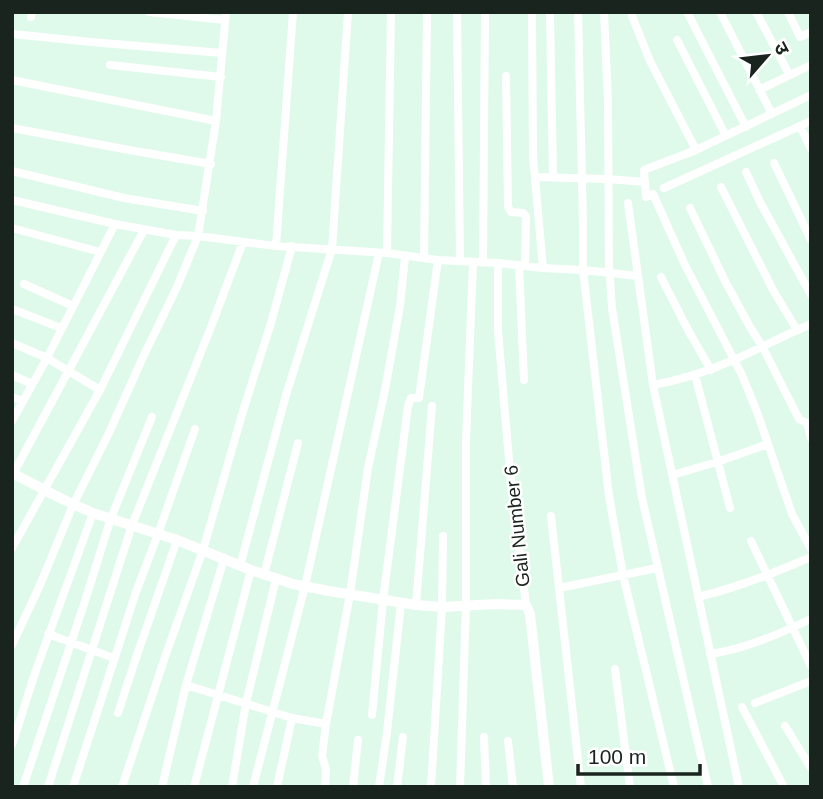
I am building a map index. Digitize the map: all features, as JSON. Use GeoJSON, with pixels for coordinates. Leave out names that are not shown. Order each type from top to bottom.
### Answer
{"type":"FeatureCollection","features":[{"type":"Feature","properties":{"kind":"street"},"geometry":{"type":"LineString","coordinates":[[12,645],[73,505],[177,287],[198,236],[211,164],[225,16],[149,12]]}},
{"type":"Feature","properties":{"kind":"street"},"geometry":{"type":"LineString","coordinates":[[276,246],[293,12]]}},
{"type":"Feature","properties":{"kind":"street"},"geometry":{"type":"LineString","coordinates":[[240,566],[286,395],[332,249],[348,12]]}},
{"type":"Feature","properties":{"kind":"street"},"geometry":{"type":"LineString","coordinates":[[253,787],[305,586],[383,253],[391,12]]}},
{"type":"Feature","properties":{"kind":"street"},"geometry":{"type":"LineString","coordinates":[[424,258],[426,12]]}},
{"type":"Feature","properties":{"kind":"street"},"geometry":{"type":"LineString","coordinates":[[457,12],[460,261]]}},
{"type":"Feature","properties":{"kind":"street"},"geometry":{"type":"LineString","coordinates":[[483,262],[485,12]]}},
{"type":"Feature","properties":{"kind":"street"},"geometry":{"type":"LineString","coordinates":[[532,12],[533,156],[542,268]]}},
{"type":"Feature","properties":{"kind":"street"},"geometry":{"type":"LineString","coordinates":[[550,12],[553,178]]}},
{"type":"Feature","properties":{"kind":"street"},"geometry":{"type":"LineString","coordinates":[[578,12],[583,270],[609,496],[623,575],[674,787]]}},
{"type":"Feature","properties":{"kind":"street"},"geometry":{"type":"LineString","coordinates":[[604,12],[612,308],[642,498],[708,787]]}},
{"type":"Feature","properties":{"kind":"street"},"geometry":{"type":"LineString","coordinates":[[687,12],[746,127]]}},
{"type":"Feature","properties":{"kind":"street"},"geometry":{"type":"LineString","coordinates":[[720,12],[772,114]]}},
{"type":"Feature","properties":{"kind":"street"},"geometry":{"type":"LineString","coordinates":[[755,12],[789,74]]}},
{"type":"Feature","properties":{"kind":"street"},"geometry":{"type":"LineString","coordinates":[[788,12],[800,37],[811,32]]}},
{"type":"Feature","properties":{"kind":"street"},"geometry":{"type":"LineString","coordinates":[[632,16],[650,61],[696,150]]}},
{"type":"Feature","properties":{"kind":"street"},"geometry":{"type":"LineString","coordinates":[[12,34],[222,53]]}},
{"type":"Feature","properties":{"kind":"street"},"geometry":{"type":"LineString","coordinates":[[677,40],[726,136]]}},
{"type":"Feature","properties":{"kind":"street"},"geometry":{"type":"LineString","coordinates":[[110,65],[221,77]]}},
{"type":"Feature","properties":{"kind":"street"},"geometry":{"type":"LineString","coordinates":[[759,90],[811,65]]}},
{"type":"Feature","properties":{"kind":"street"},"geometry":{"type":"LineString","coordinates":[[506,76],[508,207],[510,212],[523,213],[526,216],[522,265],[524,380]]}},
{"type":"Feature","properties":{"kind":"street"},"geometry":{"type":"LineString","coordinates":[[12,80],[216,121]]}},
{"type":"Feature","properties":{"kind":"street"},"geometry":{"type":"LineString","coordinates":[[811,95],[696,150],[644,170],[646,197],[653,194],[685,265],[735,360],[757,412],[792,514],[811,549]]}},
{"type":"Feature","properties":{"kind":"street"},"geometry":{"type":"LineString","coordinates":[[664,188],[811,121]]}},
{"type":"Feature","properties":{"kind":"street"},"geometry":{"type":"LineString","coordinates":[[800,126],[811,149]]}},
{"type":"Feature","properties":{"kind":"street"},"geometry":{"type":"LineString","coordinates":[[12,128],[211,164]]}},
{"type":"Feature","properties":{"kind":"street"},"geometry":{"type":"LineString","coordinates":[[774,163],[811,240]]}},
{"type":"Feature","properties":{"kind":"street"},"geometry":{"type":"LineString","coordinates":[[12,171],[124,198],[203,211]]}},
{"type":"Feature","properties":{"kind":"street"},"geometry":{"type":"LineString","coordinates":[[746,172],[811,295]]}},
{"type":"Feature","properties":{"kind":"street"},"geometry":{"type":"LineString","coordinates":[[535,177],[645,182]]}},
{"type":"Feature","properties":{"kind":"street"},"geometry":{"type":"LineString","coordinates":[[721,187],[758,262],[797,330]]}},
{"type":"Feature","properties":{"kind":"street"},"geometry":{"type":"LineString","coordinates":[[12,200],[115,225],[176,235],[276,246],[638,276]]}},
{"type":"Feature","properties":{"kind":"street"},"geometry":{"type":"LineString","coordinates":[[628,203],[653,385],[739,787]]}},
{"type":"Feature","properties":{"kind":"street"},"geometry":{"type":"LineString","coordinates":[[690,208],[731,292],[799,419],[807,423],[811,438]]}},
{"type":"Feature","properties":{"kind":"street"},"geometry":{"type":"LineString","coordinates":[[12,420],[115,225]]}},
{"type":"Feature","properties":{"kind":"street"},"geometry":{"type":"LineString","coordinates":[[12,228],[100,252]]}},
{"type":"Feature","properties":{"kind":"street"},"geometry":{"type":"LineString","coordinates":[[144,230],[13,474],[93,513],[177,540],[276,579],[416,605],[526,605]]}},
{"type":"Feature","properties":{"kind":"street"},"geometry":{"type":"LineString","coordinates":[[12,548],[100,390],[176,235]]}},
{"type":"Feature","properties":{"kind":"street"},"geometry":{"type":"LineString","coordinates":[[48,787],[132,525],[243,242]]}},
{"type":"Feature","properties":{"kind":"street"},"geometry":{"type":"LineString","coordinates":[[122,787],[203,550],[292,246]]}},
{"type":"Feature","properties":{"kind":"street"},"geometry":{"type":"LineString","coordinates":[[325,787],[327,769],[322,756],[326,724],[350,594],[368,468],[396,331],[405,257]]}},
{"type":"Feature","properties":{"kind":"street"},"geometry":{"type":"LineString","coordinates":[[372,715],[383,600],[408,405],[411,398],[419,398],[438,260]]}},
{"type":"Feature","properties":{"kind":"street"},"geometry":{"type":"LineString","coordinates":[[460,787],[466,605],[466,440],[473,262]]}},
{"type":"Feature","properties":{"kind":"street","name":"Gali Number 6"},"geometry":{"type":"LineString","coordinates":[[498,263],[498,331],[510,472],[526,605],[530,614],[549,787]]}},
{"type":"Feature","properties":{"kind":"street"},"geometry":{"type":"LineString","coordinates":[[661,277],[711,370]]}},
{"type":"Feature","properties":{"kind":"street"},"geometry":{"type":"LineString","coordinates":[[24,284],[73,306]]}},
{"type":"Feature","properties":{"kind":"street"},"geometry":{"type":"LineString","coordinates":[[12,309],[61,328]]}},
{"type":"Feature","properties":{"kind":"street"},"geometry":{"type":"LineString","coordinates":[[653,385],[711,370],[811,324]]}},
{"type":"Feature","properties":{"kind":"street"},"geometry":{"type":"LineString","coordinates":[[12,343],[47,358],[100,390]]}},
{"type":"Feature","properties":{"kind":"street"},"geometry":{"type":"LineString","coordinates":[[12,375],[32,384]]}},
{"type":"Feature","properties":{"kind":"street"},"geometry":{"type":"LineString","coordinates":[[695,375],[730,508]]}},
{"type":"Feature","properties":{"kind":"street"},"geometry":{"type":"LineString","coordinates":[[12,397],[23,401]]}},
{"type":"Feature","properties":{"kind":"street"},"geometry":{"type":"LineString","coordinates":[[416,605],[432,406]]}},
{"type":"Feature","properties":{"kind":"street"},"geometry":{"type":"LineString","coordinates":[[23,787],[111,518],[152,417]]}},
{"type":"Feature","properties":{"kind":"street"},"geometry":{"type":"LineString","coordinates":[[73,787],[136,592],[195,429]]}},
{"type":"Feature","properties":{"kind":"street"},"geometry":{"type":"LineString","coordinates":[[264,575],[298,443]]}},
{"type":"Feature","properties":{"kind":"street"},"geometry":{"type":"LineString","coordinates":[[672,475],[768,444]]}},
{"type":"Feature","properties":{"kind":"street"},"geometry":{"type":"LineString","coordinates":[[12,745],[48,634],[93,513]]}},
{"type":"Feature","properties":{"kind":"street"},"geometry":{"type":"LineString","coordinates":[[551,516],[580,787]]}},
{"type":"Feature","properties":{"kind":"street"},"geometry":{"type":"LineString","coordinates":[[431,787],[442,607],[443,536]]}},
{"type":"Feature","properties":{"kind":"street"},"geometry":{"type":"LineString","coordinates":[[118,713],[177,540]]}},
{"type":"Feature","properties":{"kind":"street"},"geometry":{"type":"LineString","coordinates":[[751,541],[811,666]]}},
{"type":"Feature","properties":{"kind":"street"},"geometry":{"type":"LineString","coordinates":[[698,597],[768,575],[811,557]]}},
{"type":"Feature","properties":{"kind":"street"},"geometry":{"type":"LineString","coordinates":[[162,787],[186,685],[224,559]]}},
{"type":"Feature","properties":{"kind":"street"},"geometry":{"type":"LineString","coordinates":[[559,588],[657,568]]}},
{"type":"Feature","properties":{"kind":"street"},"geometry":{"type":"LineString","coordinates":[[194,787],[251,570]]}},
{"type":"Feature","properties":{"kind":"street"},"geometry":{"type":"LineString","coordinates":[[232,787],[246,703],[276,579]]}},
{"type":"Feature","properties":{"kind":"street"},"geometry":{"type":"LineString","coordinates":[[379,787],[401,603]]}},
{"type":"Feature","properties":{"kind":"street"},"geometry":{"type":"LineString","coordinates":[[710,654],[733,650],[811,619]]}},
{"type":"Feature","properties":{"kind":"street"},"geometry":{"type":"LineString","coordinates":[[48,634],[114,658]]}},
{"type":"Feature","properties":{"kind":"street"},"geometry":{"type":"LineString","coordinates":[[615,669],[630,787]]}},
{"type":"Feature","properties":{"kind":"street"},"geometry":{"type":"LineString","coordinates":[[755,703],[811,681]]}},
{"type":"Feature","properties":{"kind":"street"},"geometry":{"type":"LineString","coordinates":[[186,685],[292,718],[326,724]]}},
{"type":"Feature","properties":{"kind":"street"},"geometry":{"type":"LineString","coordinates":[[742,707],[784,787]]}},
{"type":"Feature","properties":{"kind":"street"},"geometry":{"type":"LineString","coordinates":[[277,787],[292,718]]}},
{"type":"Feature","properties":{"kind":"street"},"geometry":{"type":"LineString","coordinates":[[785,726],[806,755],[811,768]]}},
{"type":"Feature","properties":{"kind":"street"},"geometry":{"type":"LineString","coordinates":[[397,787],[403,737]]}},
{"type":"Feature","properties":{"kind":"street"},"geometry":{"type":"LineString","coordinates":[[484,737],[486,787]]}},
{"type":"Feature","properties":{"kind":"street"},"geometry":{"type":"LineString","coordinates":[[354,787],[358,740]]}},
{"type":"Feature","properties":{"kind":"street"},"geometry":{"type":"LineString","coordinates":[[508,741],[513,787]]}}]}
